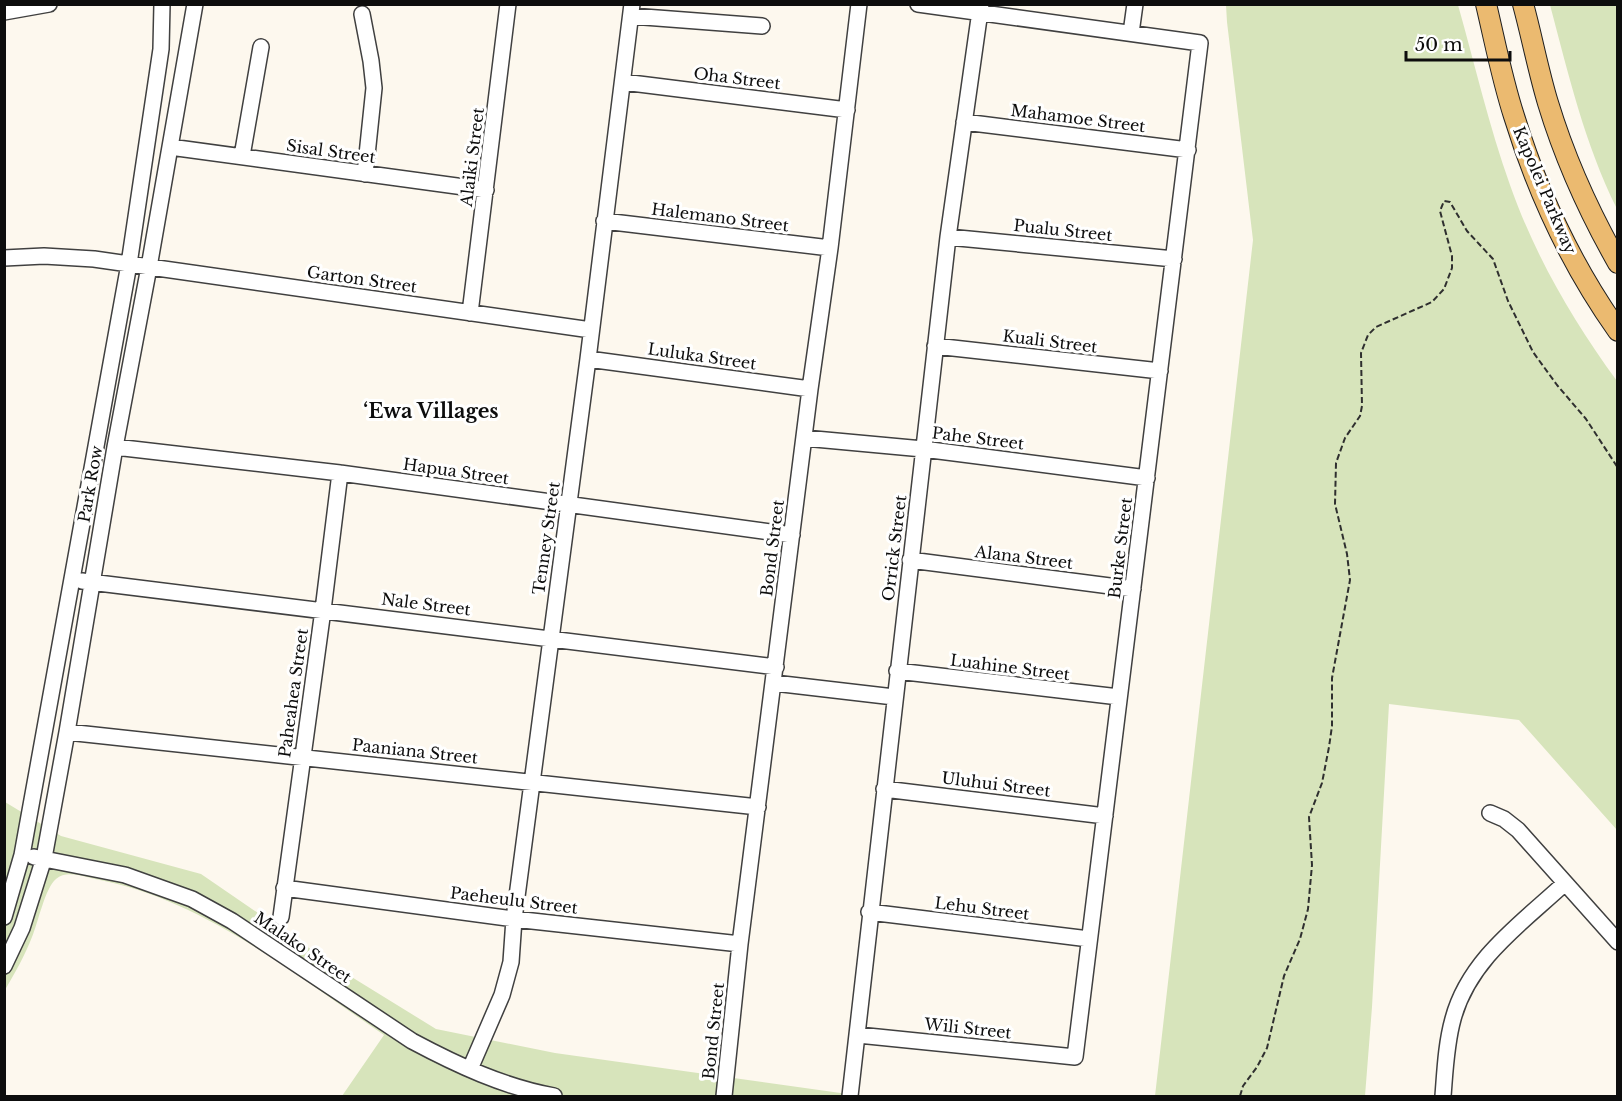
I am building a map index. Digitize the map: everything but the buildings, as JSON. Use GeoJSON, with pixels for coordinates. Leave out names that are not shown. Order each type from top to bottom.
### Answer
{"type":"FeatureCollection","features":[{"type":"Feature","properties":{"kind":"main road","name":"Kapolei Parkway"},"geometry":{"type":"LineString","coordinates":[[1486,4],[1514,115],[1540,189],[1574,259],[1617,330]]}},
{"type":"Feature","properties":{"kind":"main road","name":"Kapolei Parkway"},"geometry":{"type":"LineString","coordinates":[[1523,4],[1538,66],[1560,138],[1588,208],[1617,263]]}},
{"type":"Feature","properties":{"kind":"street"},"geometry":{"type":"LineString","coordinates":[[4,12],[49,4]]}},
{"type":"Feature","properties":{"kind":"street","name":"Park Row"},"geometry":{"type":"LineString","coordinates":[[4,917],[22,855],[129,264],[161,49],[162,4]]}},
{"type":"Feature","properties":{"kind":"street","name":"Park Row"},"geometry":{"type":"LineString","coordinates":[[4,966],[22,928],[44,858],[114,447],[149,267],[195,4]]}},
{"type":"Feature","properties":{"kind":"street","name":"Alaiki Street"},"geometry":{"type":"LineString","coordinates":[[470,313],[508,4]]}},
{"type":"Feature","properties":{"kind":"street","name":"Bond Street"},"geometry":{"type":"LineString","coordinates":[[724,1096],[740,944],[830,248],[859,4]]}},
{"type":"Feature","properties":{"kind":"street"},"geometry":{"type":"LineString","coordinates":[[918,4],[980,8],[1131,33],[1135,4]]}},
{"type":"Feature","properties":{"kind":"street","name":"Orrick Street"},"geometry":{"type":"LineString","coordinates":[[850,1096],[948,237],[980,8]]}},
{"type":"Feature","properties":{"kind":"street"},"geometry":{"type":"LineString","coordinates":[[632,10],[762,26]]}},
{"type":"Feature","properties":{"kind":"street","name":"Tenney Street"},"geometry":{"type":"LineString","coordinates":[[470,1069],[502,995],[511,962],[514,919],[632,10]]}},
{"type":"Feature","properties":{"kind":"street"},"geometry":{"type":"LineString","coordinates":[[362,14],[374,88],[365,174]]}},
{"type":"Feature","properties":{"kind":"street","name":"Burke Street"},"geometry":{"type":"LineString","coordinates":[[1075,1057],[1200,43],[1131,33]]}},
{"type":"Feature","properties":{"kind":"street"},"geometry":{"type":"LineString","coordinates":[[242,156],[261,47]]}},
{"type":"Feature","properties":{"kind":"street","name":"Oha Street"},"geometry":{"type":"LineString","coordinates":[[623,82],[847,110]]}},
{"type":"Feature","properties":{"kind":"street","name":"Mahamoe Street"},"geometry":{"type":"LineString","coordinates":[[964,122],[1188,150]]}},
{"type":"Feature","properties":{"kind":"street","name":"Sisal Street"},"geometry":{"type":"LineString","coordinates":[[170,147],[486,190]]}},
{"type":"Feature","properties":{"kind":"street","name":"Halemano Street"},"geometry":{"type":"LineString","coordinates":[[604,221],[830,248]]}},
{"type":"Feature","properties":{"kind":"street","name":"Pualu Street"},"geometry":{"type":"LineString","coordinates":[[948,237],[1174,259]]}},
{"type":"Feature","properties":{"kind":"street","name":"Garton Street"},"geometry":{"type":"LineString","coordinates":[[4,258],[44,256],[94,259],[591,330]]}},
{"type":"Feature","properties":{"kind":"street","name":"Kuali Street"},"geometry":{"type":"LineString","coordinates":[[935,346],[1160,371]]}},
{"type":"Feature","properties":{"kind":"street","name":"Luluka Street"},"geometry":{"type":"LineString","coordinates":[[588,359],[810,389]]}},
{"type":"Feature","properties":{"kind":"street","name":"Pahe Street"},"geometry":{"type":"LineString","coordinates":[[804,438],[923,449],[1147,478]]}},
{"type":"Feature","properties":{"kind":"street","name":"Hapua Street"},"geometry":{"type":"LineString","coordinates":[[114,447],[340,473],[792,535]]}},
{"type":"Feature","properties":{"kind":"street","name":"Paheahea Street"},"geometry":{"type":"LineString","coordinates":[[280,917],[340,473]]}},
{"type":"Feature","properties":{"kind":"street","name":"Alana Street"},"geometry":{"type":"LineString","coordinates":[[910,560],[1133,589]]}},
{"type":"Feature","properties":{"kind":"street","name":"Nale Street"},"geometry":{"type":"LineString","coordinates":[[70,580],[776,667]]}},
{"type":"Feature","properties":{"kind":"street","name":"Luahine Street"},"geometry":{"type":"LineString","coordinates":[[897,671],[1119,697]]}},
{"type":"Feature","properties":{"kind":"street"},"geometry":{"type":"LineString","coordinates":[[774,683],[894,697]]}},
{"type":"Feature","properties":{"kind":"street","name":"Paaniana Street"},"geometry":{"type":"LineString","coordinates":[[67,732],[758,807]]}},
{"type":"Feature","properties":{"kind":"street","name":"Uluhui Street"},"geometry":{"type":"LineString","coordinates":[[884,789],[1105,816]]}},
{"type":"Feature","properties":{"kind":"street"},"geometry":{"type":"LineString","coordinates":[[1490,813],[1504,819],[1518,830],[1617,942]]}},
{"type":"Feature","properties":{"kind":"street","name":"Malako Street"},"geometry":{"type":"LineString","coordinates":[[22,855],[126,874],[192,899],[232,921],[412,1041],[491,1078],[554,1096]]}},
{"type":"Feature","properties":{"kind":"street"},"geometry":{"type":"LineString","coordinates":[[1443,1096],[1450,1032],[1458,1002],[1472,975],[1498,945],[1566,883]]}},
{"type":"Feature","properties":{"kind":"street","name":"Paeheulu Street"},"geometry":{"type":"LineString","coordinates":[[284,888],[514,919],[740,944]]}},
{"type":"Feature","properties":{"kind":"street","name":"Lehu Street"},"geometry":{"type":"LineString","coordinates":[[870,912],[1089,939]]}},
{"type":"Feature","properties":{"kind":"street","name":"Wili Street"},"geometry":{"type":"LineString","coordinates":[[858,1035],[1075,1057]]}},
{"type":"Feature","properties":{"kind":"path"},"geometry":{"type":"LineString","coordinates":[[1240,1096],[1243,1086],[1267,1048],[1284,976],[1300,939],[1308,909],[1312,865],[1309,817],[1322,783],[1329,747],[1332,726],[1332,678],[1350,580],[1347,554],[1335,504],[1336,463],[1345,438],[1359,416],[1362,406],[1361,353],[1368,335],[1376,327],[1432,302],[1444,289],[1452,268],[1452,256],[1440,211],[1444,201],[1450,202],[1467,231],[1493,259],[1508,301],[1533,352],[1550,377],[1586,419],[1617,468]]}},
{"type":"Feature","properties":{"kind":"green space"},"geometry":{"type":"Polygon","coordinates":[[[1226,5],[1458,5],[1495,140],[1520,211],[1556,287],[1585,335],[1617,381],[1617,830],[1519,720],[1389,704],[1365,1096],[1155,1096],[1253,240],[1226,5]]]}},
{"type":"Feature","properties":{"kind":"green space"},"geometry":{"type":"Polygon","coordinates":[[[1550,5],[1617,5],[1617,209],[1586,134],[1550,5]]]}},
{"type":"Feature","properties":{"kind":"green space"},"geometry":{"type":"Polygon","coordinates":[[[5,802],[61,836],[201,874],[350,976],[436,1029],[555,1053],[862,1096],[342,1096],[384,1035],[281,964],[210,921],[173,903],[135,889],[74,874],[60,876],[52,884],[29,944],[5,990],[5,802]]]}},
{"type":"Feature","properties":{"kind":"district","name":"‘Ewa Villages"},"geometry":{"type":"Point","coordinates":[431,411]}}]}
